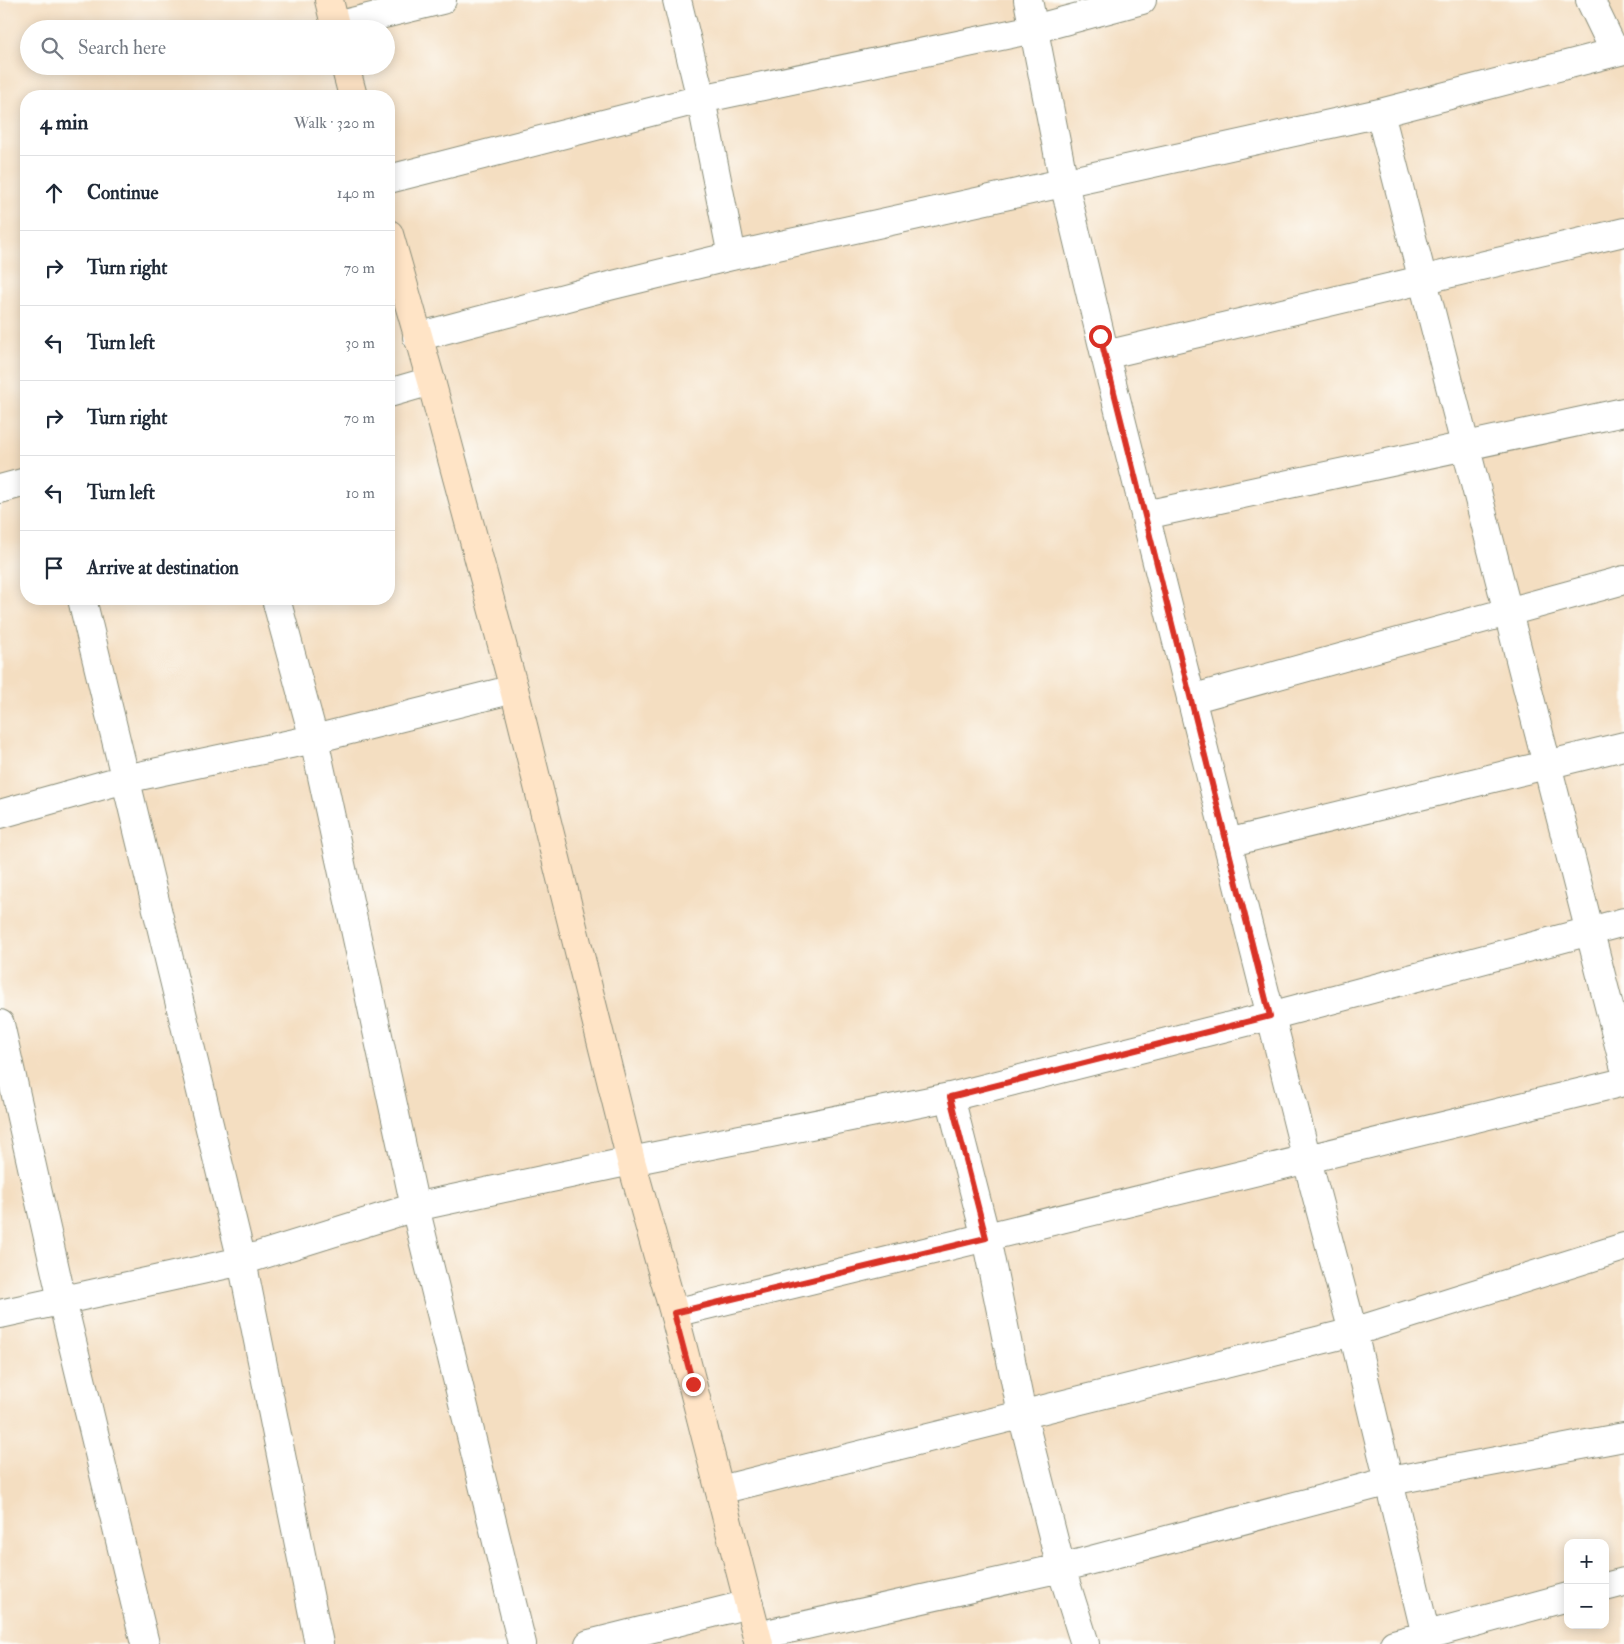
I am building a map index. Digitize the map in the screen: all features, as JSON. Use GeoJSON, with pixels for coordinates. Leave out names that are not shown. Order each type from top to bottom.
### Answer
{"type":"FeatureCollection","features":[{"type":"Feature","properties":{"kind":"street"},"geometry":{"type":"LineString","coordinates":[[329,0],[334,20]]}},
{"type":"Feature","properties":{"kind":"street"},"geometry":{"type":"LineString","coordinates":[[363,20],[442,0]]}},
{"type":"Feature","properties":{"kind":"street"},"geometry":{"type":"LineString","coordinates":[[677,0],[701,98],[732,256]]}},
{"type":"Feature","properties":{"kind":"street"},"geometry":{"type":"LineString","coordinates":[[1028,0],[1064,183],[1105,355],[1306,1160],[1353,1332],[1427,1640]]}},
{"type":"Feature","properties":{"kind":"street"},"geometry":{"type":"LineString","coordinates":[[395,177],[701,98],[1034,29],[1142,0]]}},
{"type":"Feature","properties":{"kind":"street"},"geometry":{"type":"LineString","coordinates":[[417,337],[609,286],[732,256],[1380,113],[1620,51],[1590,0]]}},
{"type":"Feature","properties":{"kind":"street"},"geometry":{"type":"LineString","coordinates":[[347,75],[351,90]]}},
{"type":"Feature","properties":{"kind":"street"},"geometry":{"type":"LineString","coordinates":[[1380,113],[1624,1065]]}},
{"type":"Feature","properties":{"kind":"street"},"geometry":{"type":"LineString","coordinates":[[1105,355],[1624,232]]}},
{"type":"Feature","properties":{"kind":"street"},"geometry":{"type":"LineString","coordinates":[[395,256],[514,689],[631,1161],[674,1313],[758,1640],[1061,1568],[1390,1481],[1624,1437]]}},
{"type":"Feature","properties":{"kind":"street"},"geometry":{"type":"LineString","coordinates":[[395,391],[431,382]]}},
{"type":"Feature","properties":{"kind":"street"},"geometry":{"type":"LineString","coordinates":[[1145,515],[1624,412]]}},
{"type":"Feature","properties":{"kind":"street"},"geometry":{"type":"LineString","coordinates":[[0,489],[20,484]]}},
{"type":"Feature","properties":{"kind":"street"},"geometry":{"type":"LineString","coordinates":[[1191,699],[1624,580]]}},
{"type":"Feature","properties":{"kind":"street"},"geometry":{"type":"LineString","coordinates":[[83,605],[242,1261],[319,1644]]}},
{"type":"Feature","properties":{"kind":"street"},"geometry":{"type":"LineString","coordinates":[[278,605],[314,739],[415,1207],[522,1644]]}},
{"type":"Feature","properties":{"kind":"street"},"geometry":{"type":"LineString","coordinates":[[0,814],[125,780],[314,739],[514,689]]}},
{"type":"Feature","properties":{"kind":"street"},"geometry":{"type":"LineString","coordinates":[[1227,843],[1624,746]]}},
{"type":"Feature","properties":{"kind":"street"},"geometry":{"type":"LineString","coordinates":[[0,1314],[242,1261],[415,1207],[631,1161],[950,1097],[1270,1016],[1624,922]]}},
{"type":"Feature","properties":{"kind":"street"},"geometry":{"type":"LineString","coordinates":[[0,1024],[62,1300],[145,1644]]}},
{"type":"Feature","properties":{"kind":"street"},"geometry":{"type":"LineString","coordinates":[[674,1313],[1624,1082]]}},
{"type":"Feature","properties":{"kind":"street"},"geometry":{"type":"LineString","coordinates":[[950,1097],[986,1238],[1022,1414],[1061,1568],[1085,1644]]}},
{"type":"Feature","properties":{"kind":"street"},"geometry":{"type":"LineString","coordinates":[[720,1490],[1353,1332],[1624,1247]]}},
{"type":"Feature","properties":{"kind":"street"},"geometry":{"type":"LineString","coordinates":[[1609,1586],[1624,1582]]}},
{"type":"Feature","properties":{"kind":"street"},"geometry":{"type":"LineString","coordinates":[[1394,1644],[1427,1640],[1564,1598]]}},
{"type":"Feature","properties":{"kind":"street"},"geometry":{"type":"LineString","coordinates":[[589,1644],[750,1604]]}},
{"type":"Feature","properties":{"kind":"route"},"geometry":{"type":"LineString","coordinates":[[693,1384],[674,1313],[986,1238],[950,1097],[1270,1016],[1100,336]]}}]}
